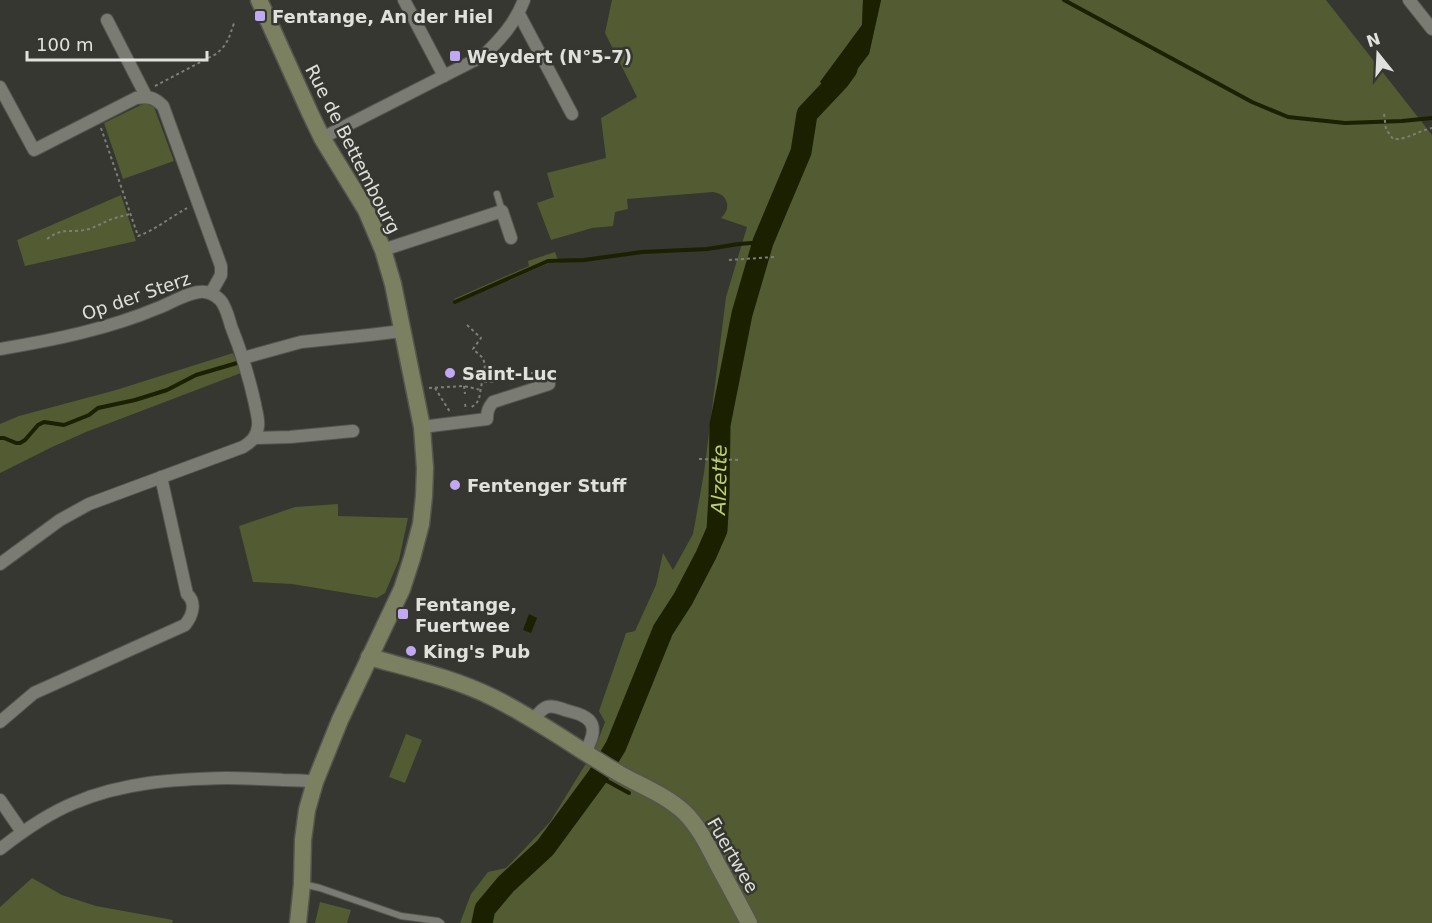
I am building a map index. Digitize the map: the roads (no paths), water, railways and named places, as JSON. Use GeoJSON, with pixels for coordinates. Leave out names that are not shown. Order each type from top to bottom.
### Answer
{"type":"FeatureCollection","features":[{"type":"Feature","properties":{"kind":"main road","name":"Rue de Bettembourg"},"geometry":{"type":"LineString","coordinates":[[259,0],[322,138],[366,210],[383,250],[393,284],[422,427],[425,468],[421,524],[402,589],[340,720],[315,782],[307,810],[298,923]]}},
{"type":"Feature","properties":{"kind":"main road"},"geometry":{"type":"LineString","coordinates":[[369,657],[460,683],[494,698],[587,754]]}},
{"type":"Feature","properties":{"kind":"main road","name":"Fuertwee"},"geometry":{"type":"LineString","coordinates":[[587,754],[659,794],[685,814],[708,845],[749,923]]}},
{"type":"Feature","properties":{"kind":"street"},"geometry":{"type":"LineString","coordinates":[[404,0],[444,76]]}},
{"type":"Feature","properties":{"kind":"street"},"geometry":{"type":"LineString","coordinates":[[322,138],[483,56],[503,37],[519,14],[524,0]]}},
{"type":"Feature","properties":{"kind":"street"},"geometry":{"type":"LineString","coordinates":[[1409,0],[1432,29]]}},
{"type":"Feature","properties":{"kind":"street"},"geometry":{"type":"LineString","coordinates":[[519,14],[572,114]]}},
{"type":"Feature","properties":{"kind":"street"},"geometry":{"type":"LineString","coordinates":[[107,20],[149,93],[163,106],[221,266],[221,275],[211,293]]}},
{"type":"Feature","properties":{"kind":"street"},"geometry":{"type":"LineString","coordinates":[[0,87],[34,150],[149,93]]}},
{"type":"Feature","properties":{"kind":"street"},"geometry":{"type":"LineString","coordinates":[[502,211],[511,238]]}},
{"type":"Feature","properties":{"kind":"street","name":"Rue de Bettembourg"},"geometry":{"type":"LineString","coordinates":[[383,250],[502,211]]}},
{"type":"Feature","properties":{"kind":"street","name":"Op der Sterz"},"geometry":{"type":"LineString","coordinates":[[0,349],[56,340],[152,311],[194,293],[211,293],[223,303],[243,358],[258,423],[255,438]]}},
{"type":"Feature","properties":{"kind":"street"},"geometry":{"type":"LineString","coordinates":[[243,358],[301,342],[402,331]]}},
{"type":"Feature","properties":{"kind":"street"},"geometry":{"type":"LineString","coordinates":[[422,427],[488,419],[487,413],[493,402],[549,384]]}},
{"type":"Feature","properties":{"kind":"street"},"geometry":{"type":"LineString","coordinates":[[0,564],[74,511],[243,447],[255,438],[353,431]]}},
{"type":"Feature","properties":{"kind":"street"},"geometry":{"type":"LineString","coordinates":[[0,722],[34,693],[186,626],[192,616],[193,608],[191,597],[187,594],[161,477]]}},
{"type":"Feature","properties":{"kind":"street"},"geometry":{"type":"LineString","coordinates":[[532,720],[545,708],[551,706],[584,716],[592,727],[593,734],[587,754]]}},
{"type":"Feature","properties":{"kind":"street"},"geometry":{"type":"LineString","coordinates":[[0,849],[51,814],[73,803],[108,791],[156,781],[186,779],[244,778],[315,782]]}},
{"type":"Feature","properties":{"kind":"street"},"geometry":{"type":"LineString","coordinates":[[0,800],[22,832]]}},
{"type":"Feature","properties":{"kind":"lane"},"geometry":{"type":"LineString","coordinates":[[497,194],[502,211]]}},
{"type":"Feature","properties":{"kind":"lane"},"geometry":{"type":"LineString","coordinates":[[302,884],[401,916],[441,923]]}},
{"type":"Feature","properties":{"kind":"waterway"},"geometry":{"type":"LineString","coordinates":[[1064,0],[1252,102],[1288,117],[1345,123],[1432,118]]}},
{"type":"Feature","properties":{"kind":"waterway","name":"Alzette"},"geometry":{"type":"LineString","coordinates":[[482,923],[485,909],[506,884],[545,848],[598,776],[616,746],[663,630],[683,599],[717,530],[720,425],[742,314],[763,242],[801,152],[807,114],[847,69]]}},
{"type":"Feature","properties":{"kind":"waterway"},"geometry":{"type":"LineString","coordinates":[[455,302],[548,261],[584,260],[642,252],[707,249],[763,242]]}},
{"type":"Feature","properties":{"kind":"waterway"},"geometry":{"type":"LineString","coordinates":[[0,438],[20,443],[44,422],[64,425],[89,415],[98,408],[167,390],[196,375],[237,363]]}},
{"type":"Feature","properties":{"kind":"waterway"},"geometry":{"type":"LineString","coordinates":[[598,776],[629,793]]}},
{"type":"Feature","properties":{"kind":"place","name":"Fentange, An der Hiel"},"geometry":{"type":"Point","coordinates":[260,16]}},
{"type":"Feature","properties":{"kind":"place","name":"Weydert (N°5-7)"},"geometry":{"type":"Point","coordinates":[455,56]}},
{"type":"Feature","properties":{"kind":"place","name":"Saint-Luc"},"geometry":{"type":"Point","coordinates":[450,373]}},
{"type":"Feature","properties":{"kind":"place","name":"Fentenger Stuff"},"geometry":{"type":"Point","coordinates":[455,485]}},
{"type":"Feature","properties":{"kind":"place","name":"Fentange, Fuertwee"},"geometry":{"type":"Point","coordinates":[403,614]}},
{"type":"Feature","properties":{"kind":"place","name":"King's Pub"},"geometry":{"type":"Point","coordinates":[411,651]}}]}
